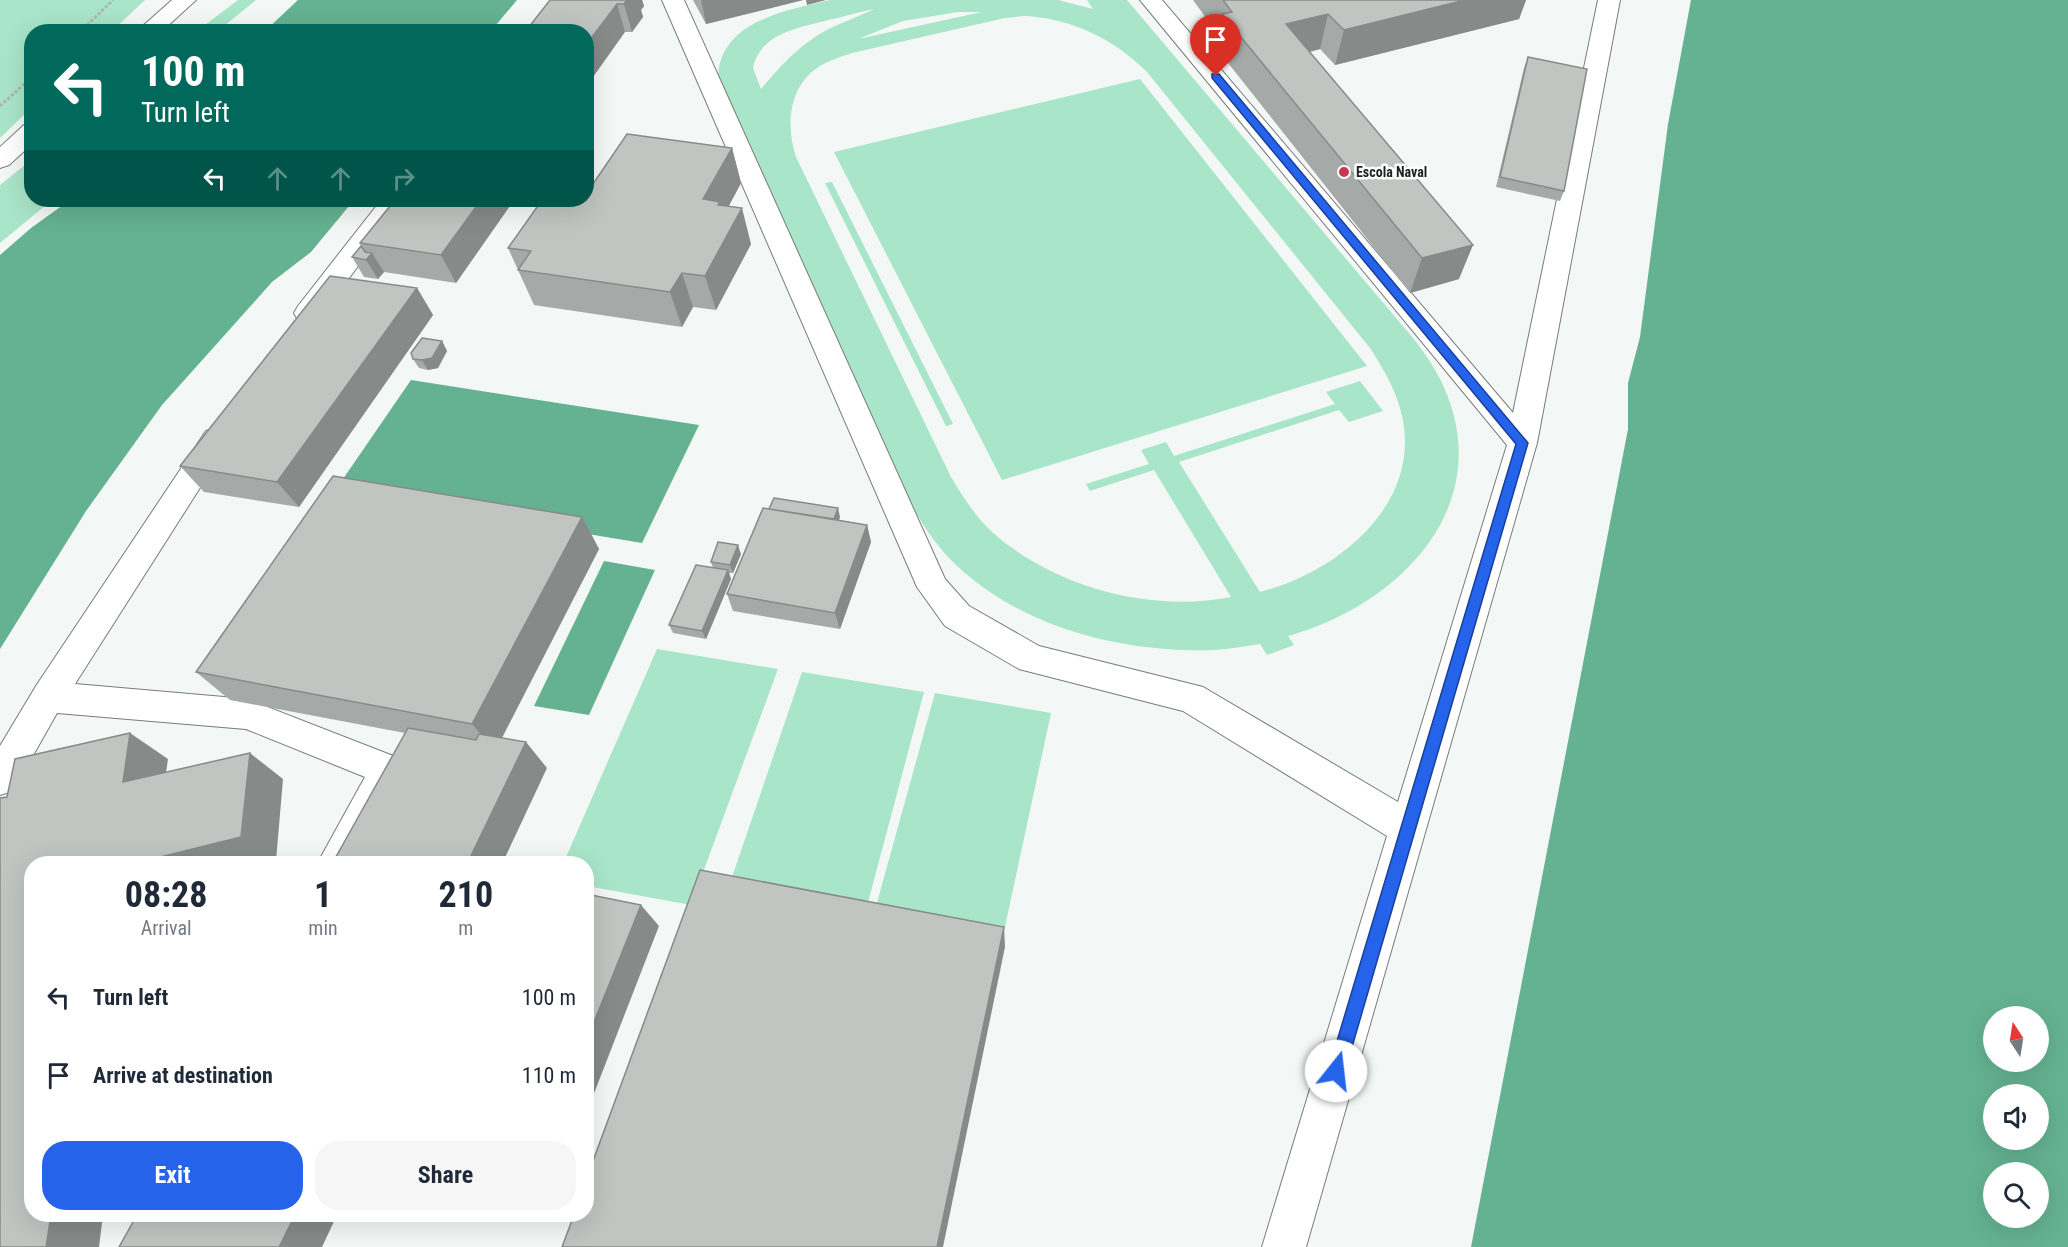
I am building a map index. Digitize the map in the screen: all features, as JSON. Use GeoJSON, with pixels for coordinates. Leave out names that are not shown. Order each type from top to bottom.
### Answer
{"type":"FeatureCollection","features":[{"type":"Feature","properties":{"kind":"street"},"geometry":{"type":"LineString","coordinates":[[156,24],[185,0]]}},
{"type":"Feature","properties":{"kind":"street"},"geometry":{"type":"LineString","coordinates":[[673,0],[933,587],[957,616],[1031,659],[1191,698],[1408,828]]}},
{"type":"Feature","properties":{"kind":"street"},"geometry":{"type":"LineString","coordinates":[[1151,0],[1522,443]]}},
{"type":"Feature","properties":{"kind":"street"},"geometry":{"type":"LineString","coordinates":[[1284,1247],[1522,443],[1609,0]]}},
{"type":"Feature","properties":{"kind":"street"},"geometry":{"type":"LineString","coordinates":[[0,160],[24,138]]}},
{"type":"Feature","properties":{"kind":"street"},"geometry":{"type":"LineString","coordinates":[[295,331],[389,207]]}},
{"type":"Feature","properties":{"kind":"street"},"geometry":{"type":"LineString","coordinates":[[0,779],[48,697],[177,495],[234,413]]}},
{"type":"Feature","properties":{"kind":"street"},"geometry":{"type":"LineString","coordinates":[[48,697],[247,714],[387,770],[340,856]]}},
{"type":"Feature","properties":{"kind":"path"},"geometry":{"type":"LineString","coordinates":[[88,24],[113,0]]}},
{"type":"Feature","properties":{"kind":"path"},"geometry":{"type":"LineString","coordinates":[[0,106],[24,84]]}},
{"type":"Feature","properties":{"kind":"shaded area"},"geometry":{"type":"Polygon","coordinates":[[[0,0],[145,0],[119,24],[24,24],[24,115],[0,138],[0,0]]]}},
{"type":"Feature","properties":{"kind":"shaded area"},"geometry":{"type":"Polygon","coordinates":[[[238,0],[256,0],[227,24],[206,24],[238,0]]]}},
{"type":"Feature","properties":{"kind":"shaded area"},"geometry":{"type":"Polygon","coordinates":[[[298,0],[517,0],[497,24],[272,24],[298,0]]]}},
{"type":"Feature","properties":{"kind":"shaded area"},"geometry":{"type":"Polygon","coordinates":[[[830,0],[1058,0],[1093,9],[1087,0],[1127,0],[1413,338],[1437,373],[1448,397],[1458,440],[1456,480],[1444,516],[1424,550],[1396,578],[1363,603],[1327,622],[1288,636],[1294,645],[1267,655],[1260,644],[1215,650],[1179,650],[1143,647],[1072,631],[1006,602],[976,582],[949,558],[920,519],[905,494],[718,76],[722,57],[731,42],[743,30],[776,14],[830,0]],[[874,9],[793,29],[764,47],[757,56],[753,68],[761,89],[805,44],[829,29],[874,9]],[[958,12],[903,21],[858,39],[982,12],[958,12]],[[1024,16],[1005,18],[852,53],[829,61],[807,76],[795,97],[792,109],[791,133],[796,157],[951,477],[975,513],[992,532],[1044,568],[1074,581],[1136,598],[1200,601],[1231,597],[1154,470],[1090,491],[1086,484],[1149,464],[1141,450],[1166,442],[1174,456],[1335,404],[1326,392],[1360,381],[1383,411],[1349,422],[1339,410],[1179,462],[1260,592],[1287,583],[1314,570],[1340,554],[1363,534],[1382,511],[1396,486],[1404,457],[1404,427],[1396,395],[1382,367],[1370,348],[1147,72],[1106,40],[1091,32],[1041,18],[1024,16]]]}},
{"type":"Feature","properties":{"kind":"shaded area"},"geometry":{"type":"Polygon","coordinates":[[[1691,0],[2068,0],[2068,1247],[1471,1247],[1628,429],[1628,383],[1640,337],[1668,124],[1691,0]]]}},
{"type":"Feature","properties":{"kind":"shaded area"},"geometry":{"type":"Polygon","coordinates":[[[1140,79],[1367,366],[1002,480],[834,152],[1140,79]]]}},
{"type":"Feature","properties":{"kind":"shaded area"},"geometry":{"type":"Polygon","coordinates":[[[24,166],[24,207],[44,207],[0,243],[0,185],[24,166]]]}},
{"type":"Feature","properties":{"kind":"shaded area"},"geometry":{"type":"Polygon","coordinates":[[[832,182],[953,424],[946,426],[825,183],[832,182]]]}},
{"type":"Feature","properties":{"kind":"shaded area"},"geometry":{"type":"Polygon","coordinates":[[[60,207],[348,207],[311,252],[272,282],[162,405],[86,511],[0,649],[0,255],[31,228],[60,207]]]}},
{"type":"Feature","properties":{"kind":"shaded area"},"geometry":{"type":"Polygon","coordinates":[[[411,380],[699,425],[642,543],[334,492],[411,380]]]}},
{"type":"Feature","properties":{"kind":"shaded area"},"geometry":{"type":"Polygon","coordinates":[[[604,561],[655,570],[589,715],[534,706],[604,561]]]}},
{"type":"Feature","properties":{"kind":"shaded area"},"geometry":{"type":"Polygon","coordinates":[[[657,649],[778,669],[691,905],[594,887],[594,856],[566,856],[657,649]]]}},
{"type":"Feature","properties":{"kind":"shaded area"},"geometry":{"type":"Polygon","coordinates":[[[802,672],[924,692],[866,910],[729,886],[802,672]]]}},
{"type":"Feature","properties":{"kind":"shaded area"},"geometry":{"type":"Polygon","coordinates":[[[935,693],[1051,713],[1003,936],[875,910],[935,693]]]}},
{"type":"Feature","properties":{"kind":"building"},"geometry":{"type":"Polygon","coordinates":[[[550,0],[627,0],[624,4],[617,4],[594,34],[594,24],[531,24],[550,0]]]}},
{"type":"Feature","properties":{"kind":"building"},"geometry":{"type":"Polygon","coordinates":[[[1223,0],[1465,0],[1344,30],[1328,14],[1286,24],[1473,245],[1422,258],[1222,14],[1232,12],[1223,0]]]}},
{"type":"Feature","properties":{"kind":"building"},"geometry":{"type":"Polygon","coordinates":[[[1528,57],[1587,69],[1564,191],[1500,177],[1528,57]]]}},
{"type":"Feature","properties":{"kind":"building"},"geometry":{"type":"Polygon","coordinates":[[[627,134],[732,148],[703,199],[720,202],[718,205],[742,208],[705,276],[682,273],[670,292],[518,270],[531,251],[508,248],[537,207],[594,207],[594,183],[627,134]]]}},
{"type":"Feature","properties":{"kind":"building"},"geometry":{"type":"Polygon","coordinates":[[[389,207],[476,207],[441,255],[360,243],[389,207]]]}},
{"type":"Feature","properties":{"kind":"building"},"geometry":{"type":"Polygon","coordinates":[[[361,246],[365,252],[372,253],[366,260],[352,257],[361,246]]]}},
{"type":"Feature","properties":{"kind":"building"},"geometry":{"type":"Polygon","coordinates":[[[330,276],[417,288],[277,482],[180,466],[330,276]]]}},
{"type":"Feature","properties":{"kind":"building"},"geometry":{"type":"Polygon","coordinates":[[[422,338],[442,341],[432,358],[413,359],[411,353],[422,338]]]}},
{"type":"Feature","properties":{"kind":"building"},"geometry":{"type":"Polygon","coordinates":[[[333,476],[582,517],[472,724],[196,672],[333,476]]]}},
{"type":"Feature","properties":{"kind":"building"},"geometry":{"type":"Polygon","coordinates":[[[774,498],[838,508],[834,519],[769,509],[774,498]]]}},
{"type":"Feature","properties":{"kind":"building"},"geometry":{"type":"Polygon","coordinates":[[[763,508],[867,525],[835,613],[727,594],[763,508]]]}},
{"type":"Feature","properties":{"kind":"building"},"geometry":{"type":"Polygon","coordinates":[[[718,542],[738,545],[730,565],[711,562],[718,542]]]}},
{"type":"Feature","properties":{"kind":"building"},"geometry":{"type":"Polygon","coordinates":[[[696,565],[728,570],[702,631],[669,625],[696,565]]]}},
{"type":"Feature","properties":{"kind":"building"},"geometry":{"type":"Polygon","coordinates":[[[408,728],[476,740],[479,734],[526,742],[471,856],[336,856],[408,728]]]}},
{"type":"Feature","properties":{"kind":"building"},"geometry":{"type":"Polygon","coordinates":[[[130,733],[123,782],[250,753],[241,837],[164,856],[24,856],[24,1222],[50,1222],[46,1247],[0,1247],[0,798],[7,797],[15,759],[130,733]]]}},
{"type":"Feature","properties":{"kind":"building"},"geometry":{"type":"Polygon","coordinates":[[[700,870],[1004,927],[937,1247],[562,1247],[571,1222],[594,1222],[594,1158],[700,870]]]}},
{"type":"Feature","properties":{"kind":"building"},"geometry":{"type":"Polygon","coordinates":[[[594,896],[641,905],[594,1022],[594,896]]]}},
{"type":"Feature","properties":{"kind":"building"},"geometry":{"type":"Polygon","coordinates":[[[133,1222],[292,1222],[279,1247],[119,1247],[133,1222]]]}},
{"type":"Feature","properties":{"kind":"place","name":"Escola Naval"},"geometry":{"type":"Point","coordinates":[1344,172]}},
{"type":"Feature","properties":{"kind":"route"},"geometry":{"type":"LineString","coordinates":[[1216,76],[1522,443],[1336,1071]]}}]}
